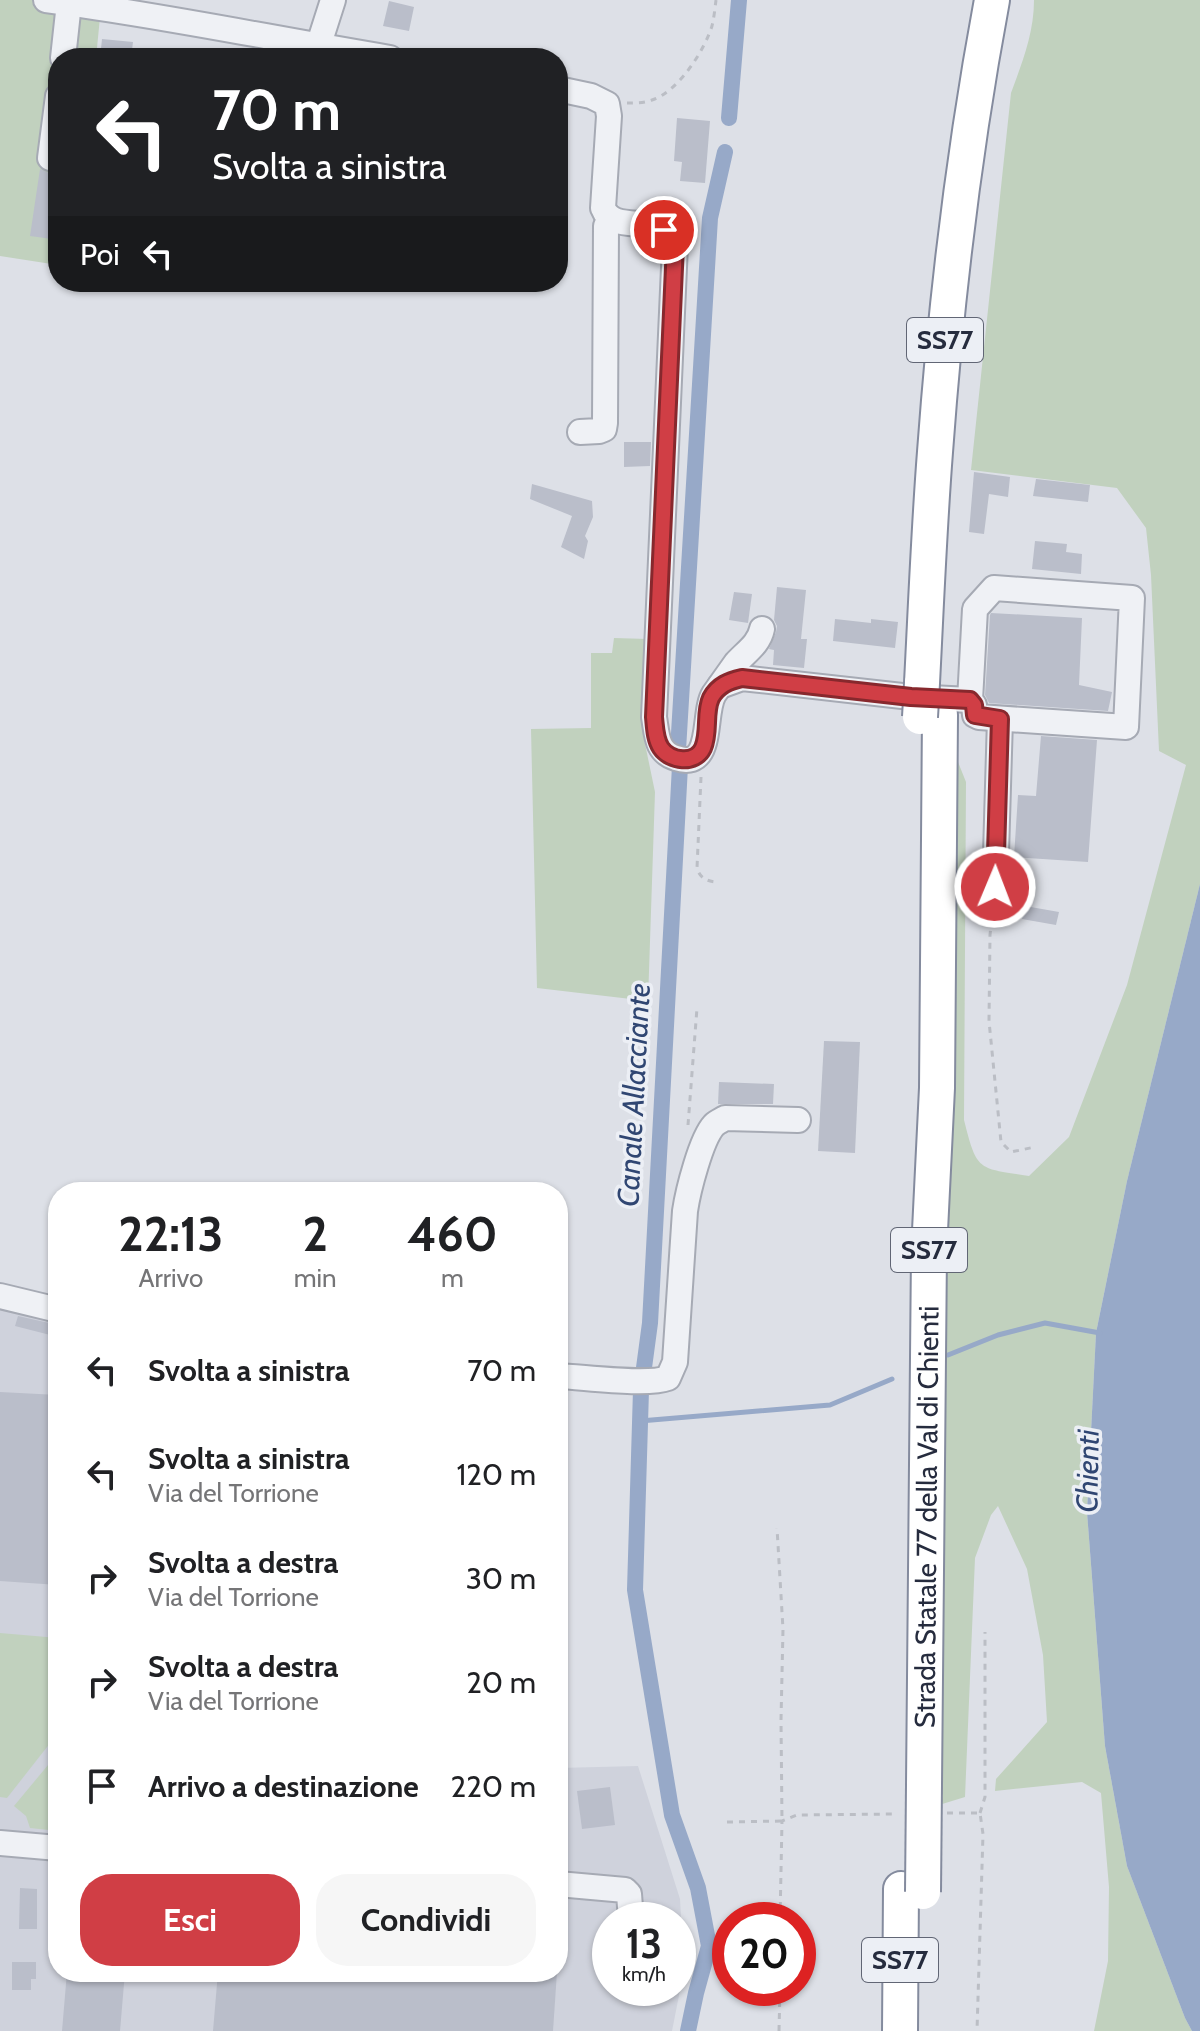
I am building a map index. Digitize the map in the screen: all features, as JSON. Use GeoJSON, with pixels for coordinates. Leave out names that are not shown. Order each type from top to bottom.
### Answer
{"type":"FeatureCollection","features":[{"type":"Feature","properties":{"kind":"highway","name":"Strada Statale 77 della Val di Chienti"},"geometry":{"type":"LineString","coordinates":[[900,2031],[916,1799],[929,1251],[937,1088],[935,453],[960,205],[992,0]]}},
{"type":"Feature","properties":{"kind":"highway","name":"Strada Statale 77 della Val di Chienti"},"geometry":{"type":"LineString","coordinates":[[938,700],[961,376],[980,210],[1013,0]]}},
{"type":"Feature","properties":{"kind":"highway","name":"Strada Statale 77 della Val di Chienti"},"geometry":{"type":"LineString","coordinates":[[912,1891],[920,2031]]}},
{"type":"Feature","properties":{"kind":"street"},"geometry":{"type":"LineString","coordinates":[[318,47],[333,0]]}},
{"type":"Feature","properties":{"kind":"street"},"geometry":{"type":"LineString","coordinates":[[62,48],[58,2],[130,11],[325,48]]}},
{"type":"Feature","properties":{"kind":"street"},"geometry":{"type":"LineString","coordinates":[[568,91],[591,96],[607,104],[605,214],[615,221],[655,226],[672,236],[675,245],[654,717],[658,743],[663,750],[679,759],[696,756],[705,745],[711,698],[737,662],[760,638],[762,629]]}},
{"type":"Feature","properties":{"kind":"street"},"geometry":{"type":"LineString","coordinates":[[580,432],[599,431],[604,429],[605,423],[606,226],[610,218]]}},
{"type":"Feature","properties":{"kind":"street"},"geometry":{"type":"LineString","coordinates":[[720,686],[742,678],[974,705],[975,715],[1000,719],[1126,727],[1132,598],[994,588],[975,609],[938,700]]}},
{"type":"Feature","properties":{"kind":"street"},"geometry":{"type":"LineString","coordinates":[[995,887],[1000,719]]}},
{"type":"Feature","properties":{"kind":"street"},"geometry":{"type":"LineString","coordinates":[[568,1377],[632,1380],[668,1378],[675,1362],[688,1191],[705,1141],[715,1124],[725,1118],[798,1120]]}},
{"type":"Feature","properties":{"kind":"street"},"geometry":{"type":"LineString","coordinates":[[0,1296],[48,1308]]}},
{"type":"Feature","properties":{"kind":"street"},"geometry":{"type":"LineString","coordinates":[[0,1843],[48,1847]]}},
{"type":"Feature","properties":{"kind":"street"},"geometry":{"type":"LineString","coordinates":[[568,1885],[625,1890],[630,1902]]}},
{"type":"Feature","properties":{"kind":"path"},"geometry":{"type":"LineString","coordinates":[[607,104],[654,100],[675,85],[706,39],[716,0]]}},
{"type":"Feature","properties":{"kind":"path"},"geometry":{"type":"LineString","coordinates":[[696,756],[702,761],[697,868],[704,880],[716,882]]}},
{"type":"Feature","properties":{"kind":"path"},"geometry":{"type":"LineString","coordinates":[[995,887],[990,935],[989,1021],[1001,1142],[1011,1152],[1035,1147]]}},
{"type":"Feature","properties":{"kind":"path"},"geometry":{"type":"LineString","coordinates":[[688,1130],[697,1008]]}},
{"type":"Feature","properties":{"kind":"path"},"geometry":{"type":"LineString","coordinates":[[777,1528],[783,1629],[780,1902]]}},
{"type":"Feature","properties":{"kind":"path"},"geometry":{"type":"LineString","coordinates":[[977,2031],[983,1834],[980,1813],[985,1797],[985,1632]]}},
{"type":"Feature","properties":{"kind":"path"},"geometry":{"type":"LineString","coordinates":[[727,1822],[782,1821],[797,1815],[916,1799],[980,1813]]}},
{"type":"Feature","properties":{"kind":"path"},"geometry":{"type":"LineString","coordinates":[[779,2031],[780,2006]]}},
{"type":"Feature","properties":{"kind":"shaded area"},"geometry":{"type":"Polygon","coordinates":[[[0,1285],[48,1297],[48,1982],[568,1982],[568,1768],[638,1766],[680,1902],[592,1902],[592,2006],[677,2006],[672,2031],[0,2031],[0,1285]]]}},
{"type":"Feature","properties":{"kind":"green space"},"geometry":{"type":"Polygon","coordinates":[[[0,0],[46,0],[101,7],[97,48],[48,48],[48,263],[0,256],[0,0]]]}},
{"type":"Feature","properties":{"kind":"green space"},"geometry":{"type":"Polygon","coordinates":[[[1034,0],[1200,0],[1200,884],[1127,1181],[1096,1333],[1087,1512],[1105,1746],[1127,1866],[1192,2031],[1094,2031],[1108,1961],[1109,1887],[1101,1793],[1082,1782],[995,1791],[996,1779],[1047,1722],[1043,1655],[1027,1569],[998,1506],[991,1515],[975,1558],[965,1797],[939,1805],[954,752],[966,782],[964,1120],[972,1150],[982,1164],[999,1171],[1029,1176],[1069,1137],[1127,985],[1186,765],[1159,751],[1146,528],[1117,488],[971,470],[1011,93],[1030,36],[1034,0]]]}},
{"type":"Feature","properties":{"kind":"green space"},"geometry":{"type":"Polygon","coordinates":[[[614,638],[648,639],[644,739],[655,792],[648,1001],[537,988],[531,729],[591,728],[591,653],[612,653],[614,638]]]}},
{"type":"Feature","properties":{"kind":"green space"},"geometry":{"type":"Polygon","coordinates":[[[0,1633],[48,1637],[48,1746],[7,1798],[0,1797],[0,1633]]]}},
{"type":"Feature","properties":{"kind":"green space"},"geometry":{"type":"Polygon","coordinates":[[[48,1765],[48,1830],[30,1828],[26,1816],[14,1806],[48,1765]]]}},
{"type":"Feature","properties":{"kind":"water"},"geometry":{"type":"Polygon","coordinates":[[[1200,884],[1200,2031],[1192,2031],[1127,1866],[1105,1746],[1087,1512],[1096,1333],[1127,1181],[1200,884]]]}},
{"type":"Feature","properties":{"kind":"building"},"geometry":{"type":"Polygon","coordinates":[[[389,1],[414,7],[409,31],[383,26],[389,1]]]}},
{"type":"Feature","properties":{"kind":"building"},"geometry":{"type":"Polygon","coordinates":[[[102,39],[133,42],[132,48],[101,48],[102,39]]]}},
{"type":"Feature","properties":{"kind":"building"},"geometry":{"type":"Polygon","coordinates":[[[677,118],[710,121],[705,183],[680,181],[682,162],[674,161],[677,118]]]}},
{"type":"Feature","properties":{"kind":"building"},"geometry":{"type":"Polygon","coordinates":[[[40,169],[48,173],[48,238],[30,236],[40,169]]]}},
{"type":"Feature","properties":{"kind":"building"},"geometry":{"type":"Polygon","coordinates":[[[624,442],[651,442],[650,466],[624,467],[624,442]]]}},
{"type":"Feature","properties":{"kind":"building"},"geometry":{"type":"Polygon","coordinates":[[[974,472],[1010,477],[1008,497],[989,494],[984,534],[969,532],[974,472]]]}},
{"type":"Feature","properties":{"kind":"building"},"geometry":{"type":"Polygon","coordinates":[[[1036,479],[1090,485],[1088,502],[1033,496],[1036,479]]]}},
{"type":"Feature","properties":{"kind":"building"},"geometry":{"type":"Polygon","coordinates":[[[532,484],[592,501],[593,517],[585,536],[588,541],[584,559],[561,547],[572,516],[530,499],[532,484]]]}},
{"type":"Feature","properties":{"kind":"building"},"geometry":{"type":"Polygon","coordinates":[[[1035,541],[1067,544],[1066,552],[1082,554],[1081,574],[1032,569],[1035,541]]]}},
{"type":"Feature","properties":{"kind":"building"},"geometry":{"type":"Polygon","coordinates":[[[777,587],[806,590],[801,639],[807,639],[804,668],[773,665],[774,650],[769,649],[777,626],[774,620],[777,587]]]}},
{"type":"Feature","properties":{"kind":"building"},"geometry":{"type":"Polygon","coordinates":[[[734,592],[752,594],[748,623],[729,620],[734,592]]]}},
{"type":"Feature","properties":{"kind":"building"},"geometry":{"type":"Polygon","coordinates":[[[991,613],[1082,618],[1079,685],[1112,692],[1108,711],[989,703],[985,695],[991,613]]]}},
{"type":"Feature","properties":{"kind":"building"},"geometry":{"type":"Polygon","coordinates":[[[835,619],[898,622],[895,648],[833,641],[835,619]]]}},
{"type":"Feature","properties":{"kind":"building"},"geometry":{"type":"Polygon","coordinates":[[[1041,736],[1097,740],[1088,862],[1014,857],[1018,795],[1036,796],[1041,736]]]}},
{"type":"Feature","properties":{"kind":"building"},"geometry":{"type":"Polygon","coordinates":[[[1025,906],[1059,912],[1056,925],[1022,919],[1025,906]]]}},
{"type":"Feature","properties":{"kind":"building"},"geometry":{"type":"Polygon","coordinates":[[[824,1041],[860,1042],[855,1153],[818,1151],[824,1041]]]}},
{"type":"Feature","properties":{"kind":"building"},"geometry":{"type":"Polygon","coordinates":[[[719,1082],[774,1084],[773,1104],[718,1104],[719,1082]]]}},
{"type":"Feature","properties":{"kind":"building"},"geometry":{"type":"Polygon","coordinates":[[[18,1316],[48,1323],[48,1334],[15,1326],[18,1316]]]}},
{"type":"Feature","properties":{"kind":"building"},"geometry":{"type":"Polygon","coordinates":[[[0,1392],[48,1394],[48,1584],[0,1581],[0,1392]]]}},
{"type":"Feature","properties":{"kind":"building"},"geometry":{"type":"Polygon","coordinates":[[[610,1787],[615,1825],[582,1829],[577,1791],[610,1787]]]}},
{"type":"Feature","properties":{"kind":"building"},"geometry":{"type":"Polygon","coordinates":[[[20,1888],[37,1889],[37,1929],[19,1929],[20,1888]]]}},
{"type":"Feature","properties":{"kind":"building"},"geometry":{"type":"Polygon","coordinates":[[[12,1962],[36,1962],[36,1979],[31,1979],[31,1990],[12,1990],[12,1962]]]}},
{"type":"Feature","properties":{"kind":"building"},"geometry":{"type":"Polygon","coordinates":[[[66,1982],[124,1982],[120,2031],[62,2031],[66,1982]]]}},
{"type":"Feature","properties":{"kind":"building"},"geometry":{"type":"Polygon","coordinates":[[[217,1982],[556,1982],[553,2031],[213,2031],[217,1982]]]}},
{"type":"Feature","properties":{"kind":"waterway","name":"Canale Allacciante"},"geometry":{"type":"LineString","coordinates":[[729,118],[739,0]]}},
{"type":"Feature","properties":{"kind":"waterway","name":"Canale Allacciante"},"geometry":{"type":"LineString","coordinates":[[688,2031],[709,1946],[698,1888],[672,1815],[635,1590],[641,1390],[650,1323],[680,766],[678,750],[710,218],[725,152]]}},
{"type":"Feature","properties":{"kind":"waterway"},"geometry":{"type":"LineString","coordinates":[[948,1355],[998,1335],[1045,1323],[1100,1333]]}},
{"type":"Feature","properties":{"kind":"waterway"},"geometry":{"type":"LineString","coordinates":[[640,1421],[830,1405],[892,1379]]}},
{"type":"Feature","properties":{"kind":"route"},"geometry":{"type":"LineString","coordinates":[[664,230],[672,236],[675,245],[654,717],[658,743],[663,750],[679,759],[693,758],[700,753],[705,745],[711,698],[720,686],[742,678],[911,697],[970,700],[975,715],[1000,719],[995,887]]}},
{"type":"Feature","properties":{"kind":"water label","name":"Chienti"},"geometry":{"type":"Point","coordinates":[1088,1471]}}]}
